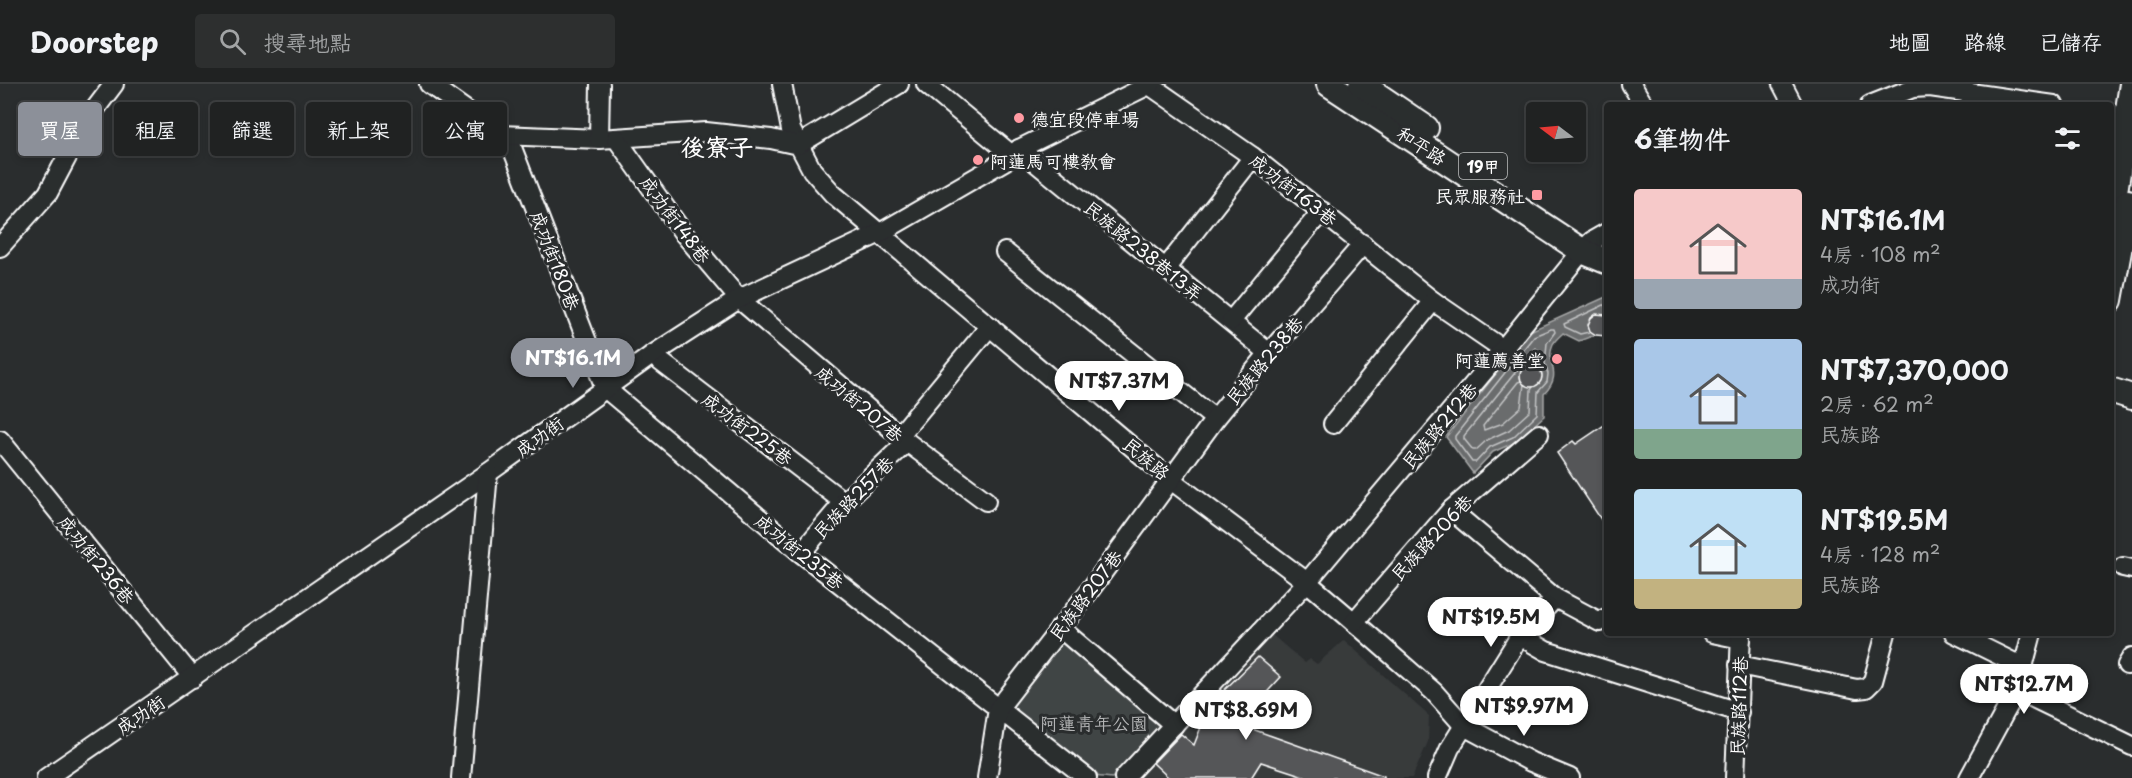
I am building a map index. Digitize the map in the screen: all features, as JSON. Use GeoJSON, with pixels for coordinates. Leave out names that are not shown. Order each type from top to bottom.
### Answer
{"type":"FeatureCollection","features":[{"type":"Feature","properties":{"kind":"main road","name":"和平路"},"geometry":{"type":"LineString","coordinates":[[1329,84],[1597,242]]}},
{"type":"Feature","properties":{"kind":"main road","name":"和平路"},"geometry":{"type":"LineString","coordinates":[[1361,84],[1597,242],[1604,257]]}},
{"type":"Feature","properties":{"kind":"main road"},"geometry":{"type":"LineString","coordinates":[[2114,262],[2119,215],[2123,116],[2132,84]]}},
{"type":"Feature","properties":{"kind":"main road"},"geometry":{"type":"LineString","coordinates":[[2119,215],[2132,178]]}},
{"type":"Feature","properties":{"kind":"main road"},"geometry":{"type":"LineString","coordinates":[[2114,391],[2132,397]]}},
{"type":"Feature","properties":{"kind":"main road"},"geometry":{"type":"LineString","coordinates":[[2114,406],[2132,412]]}},
{"type":"Feature","properties":{"kind":"street"},"geometry":{"type":"LineString","coordinates":[[0,247],[48,193],[86,121],[114,84]]}},
{"type":"Feature","properties":{"kind":"street"},"geometry":{"type":"LineString","coordinates":[[429,84],[454,102]]}},
{"type":"Feature","properties":{"kind":"street"},"geometry":{"type":"LineString","coordinates":[[600,84],[607,138]]}},
{"type":"Feature","properties":{"kind":"street","name":"民族路"},"geometry":{"type":"LineString","coordinates":[[782,84],[787,116],[798,145],[812,170],[833,194],[1171,480],[1307,582],[1434,692],[1464,726],[1531,762],[1569,778]]}},
{"type":"Feature","properties":{"kind":"street"},"geometry":{"type":"LineString","coordinates":[[507,135],[607,138],[706,132],[798,145],[900,84]]}},
{"type":"Feature","properties":{"kind":"street","name":"民族路238巷13弄"},"geometry":{"type":"LineString","coordinates":[[926,84],[1167,268],[1269,353]]}},
{"type":"Feature","properties":{"kind":"street","name":"成功街"},"geometry":{"type":"LineString","coordinates":[[46,778],[489,473],[652,355],[739,299],[880,233],[1016,152],[1149,84]]}},
{"type":"Feature","properties":{"kind":"street","name":"成功街163巷"},"geometry":{"type":"LineString","coordinates":[[1149,84],[1253,157],[1433,301],[1503,349]]}},
{"type":"Feature","properties":{"kind":"street"},"geometry":{"type":"LineString","coordinates":[[1631,84],[1642,102]]}},
{"type":"Feature","properties":{"kind":"street"},"geometry":{"type":"LineString","coordinates":[[1782,84],[1791,102]]}},
{"type":"Feature","properties":{"kind":"street"},"geometry":{"type":"LineString","coordinates":[[1878,102],[1913,88],[1929,86],[2018,92],[2046,102]]}},
{"type":"Feature","properties":{"kind":"street","name":"成功街148巷"},"geometry":{"type":"LineString","coordinates":[[607,138],[739,299]]}},
{"type":"Feature","properties":{"kind":"street","name":"成功街180巷"},"geometry":{"type":"LineString","coordinates":[[507,141],[521,168],[605,388]]}},
{"type":"Feature","properties":{"kind":"street"},"geometry":{"type":"LineString","coordinates":[[1167,268],[1253,157]]}},
{"type":"Feature","properties":{"kind":"street"},"geometry":{"type":"LineString","coordinates":[[1232,321],[1322,211]]}},
{"type":"Feature","properties":{"kind":"street","name":"民族路212巷"},"geometry":{"type":"LineString","coordinates":[[1124,778],[1307,582],[1503,349],[1597,242]]}},
{"type":"Feature","properties":{"kind":"street","name":"民族路238巷"},"geometry":{"type":"LineString","coordinates":[[1171,480],[1215,419],[1363,244]]}},
{"type":"Feature","properties":{"kind":"street"},"geometry":{"type":"LineString","coordinates":[[1005,252],[1215,419]]}},
{"type":"Feature","properties":{"kind":"street","name":"成功街207巷"},"geometry":{"type":"LineString","coordinates":[[739,299],[903,439],[986,501]]}},
{"type":"Feature","properties":{"kind":"street"},"geometry":{"type":"LineString","coordinates":[[1333,424],[1433,301]]}},
{"type":"Feature","properties":{"kind":"street","name":"民族路257巷"},"geometry":{"type":"LineString","coordinates":[[801,553],[844,502],[903,439],[990,326]]}},
{"type":"Feature","properties":{"kind":"street","name":"成功街225巷"},"geometry":{"type":"LineString","coordinates":[[652,355],[844,502]]}},
{"type":"Feature","properties":{"kind":"street","name":"成功街235巷"},"geometry":{"type":"LineString","coordinates":[[605,388],[801,553],[1087,778]]}},
{"type":"Feature","properties":{"kind":"street","name":"民族路206巷"},"geometry":{"type":"LineString","coordinates":[[1354,622],[1451,510],[1539,434]]}},
{"type":"Feature","properties":{"kind":"street","name":"成功街236巷"},"geometry":{"type":"LineString","coordinates":[[0,440],[193,678]]}},
{"type":"Feature","properties":{"kind":"street"},"geometry":{"type":"LineString","coordinates":[[461,778],[489,473]]}},
{"type":"Feature","properties":{"kind":"street","name":"民族路207巷"},"geometry":{"type":"LineString","coordinates":[[998,709],[1171,480]]}},
{"type":"Feature","properties":{"kind":"street"},"geometry":{"type":"LineString","coordinates":[[1451,510],[1555,598],[1600,622],[1604,619]]}},
{"type":"Feature","properties":{"kind":"street"},"geometry":{"type":"LineString","coordinates":[[1437,778],[1450,748],[1520,636],[1555,598]]}},
{"type":"Feature","properties":{"kind":"street"},"geometry":{"type":"LineString","coordinates":[[1060,628],[1174,725]]}},
{"type":"Feature","properties":{"kind":"street"},"geometry":{"type":"LineString","coordinates":[[1520,636],[1546,651],[1739,712]]}},
{"type":"Feature","properties":{"kind":"street","name":"民族路112巷"},"geometry":{"type":"LineString","coordinates":[[1735,778],[1741,636]]}},
{"type":"Feature","properties":{"kind":"street"},"geometry":{"type":"LineString","coordinates":[[1739,665],[1857,689],[1866,688],[1873,681],[1885,636]]}},
{"type":"Feature","properties":{"kind":"street"},"geometry":{"type":"LineString","coordinates":[[1960,636],[2023,667]]}},
{"type":"Feature","properties":{"kind":"street"},"geometry":{"type":"LineString","coordinates":[[1969,778],[2018,690],[2031,636]]}},
{"type":"Feature","properties":{"kind":"street"},"geometry":{"type":"LineString","coordinates":[[2018,690],[2132,746]]}},
{"type":"Feature","properties":{"kind":"street"},"geometry":{"type":"LineString","coordinates":[[987,778],[998,709]]}},
{"type":"Feature","properties":{"kind":"shaded area"},"geometry":{"type":"Polygon","coordinates":[[[1271,634],[1305,663],[1310,659],[1317,664],[1344,640],[1429,716],[1428,742],[1412,778],[1132,778],[1271,634]]]}},
{"type":"Feature","properties":{"kind":"green space","name":"阿蓮青年公園"},"geometry":{"type":"Polygon","coordinates":[[[1060,641],[1165,725],[1112,778],[1094,776],[1008,704],[1060,641]]]}},
{"type":"Feature","properties":{"kind":"water"},"geometry":{"type":"Polygon","coordinates":[[[1604,298],[1604,332],[1579,341],[1563,333],[1553,344],[1551,357],[1554,374],[1544,394],[1544,416],[1516,442],[1493,452],[1473,473],[1446,437],[1530,331],[1604,298]]]}},
{"type":"Feature","properties":{"kind":"building"},"geometry":{"type":"Polygon","coordinates":[[[1596,314],[1604,315],[1604,336],[1596,335],[1590,331],[1588,325],[1596,314]]]}},
{"type":"Feature","properties":{"kind":"building"},"geometry":{"type":"Polygon","coordinates":[[[1531,365],[1539,368],[1542,376],[1539,384],[1531,387],[1523,384],[1520,376],[1523,368],[1531,365]]]}},
{"type":"Feature","properties":{"kind":"building"},"geometry":{"type":"Polygon","coordinates":[[[1604,425],[1604,524],[1557,453],[1573,441],[1576,444],[1604,425]]]}},
{"type":"Feature","properties":{"kind":"building"},"geometry":{"type":"Polygon","coordinates":[[[1258,657],[1281,677],[1238,724],[1384,776],[1384,778],[1310,778],[1261,762],[1251,778],[1169,778],[1153,763],[1181,734],[1194,745],[1210,704],[1258,657]]]}},
{"type":"Feature","properties":{"kind":"place","name":"德宜段停車場"},"geometry":{"type":"Point","coordinates":[1019,118]}},
{"type":"Feature","properties":{"kind":"place","name":"阿蓮馬可樓教會"},"geometry":{"type":"Point","coordinates":[978,160]}},
{"type":"Feature","properties":{"kind":"place","name":"民眾服務社"},"geometry":{"type":"Point","coordinates":[1537,195]}},
{"type":"Feature","properties":{"kind":"place","name":"阿蓮薦善堂"},"geometry":{"type":"Point","coordinates":[1557,359]}},
{"type":"Feature","properties":{"kind":"district","name":"後寮子"},"geometry":{"type":"Point","coordinates":[717,146]}}]}
